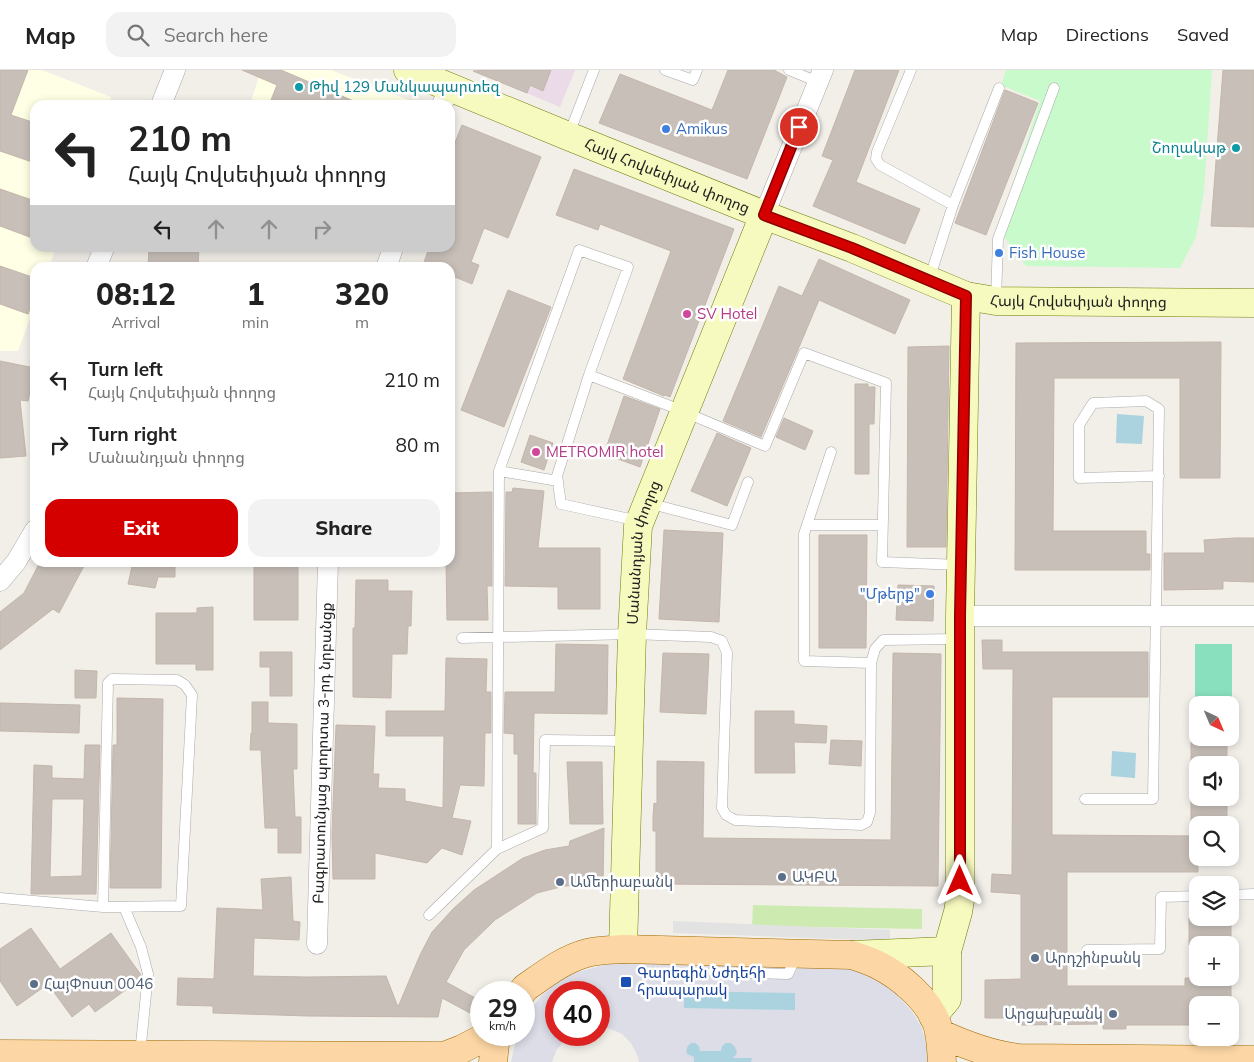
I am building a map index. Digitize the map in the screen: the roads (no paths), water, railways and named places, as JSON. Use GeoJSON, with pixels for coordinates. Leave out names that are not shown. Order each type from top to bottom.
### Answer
{"type":"FeatureCollection","features":[{"type":"Feature","properties":{"kind":"main road"},"geometry":{"type":"LineString","coordinates":[[535,981],[559,964],[587,953],[623,949],[852,954],[878,965],[897,978],[915,992],[927,1006],[936,1025],[942,1062]]}},
{"type":"Feature","properties":{"kind":"main road"},"geometry":{"type":"LineString","coordinates":[[936,1025],[963,1043],[999,1056],[1020,1058],[1254,1060]]}},
{"type":"Feature","properties":{"kind":"main road"},"geometry":{"type":"LineString","coordinates":[[0,1054],[444,1056],[470,1045]]}},
{"type":"Feature","properties":{"kind":"main road"},"geometry":{"type":"LineString","coordinates":[[493,1062],[495,1046]]}},
{"type":"Feature","properties":{"kind":"street"},"geometry":{"type":"LineString","coordinates":[[163,100],[175,70]]}},
{"type":"Feature","properties":{"kind":"street","name":"Հայկ Հովսեփյան փողոց"},"geometry":{"type":"LineString","coordinates":[[408,70],[445,96],[568,136],[764,215],[852,248],[966,296],[996,301],[1254,303]]}},
{"type":"Feature","properties":{"kind":"street","name":"Մանանդյան փողոց"},"geometry":{"type":"LineString","coordinates":[[623,949],[632,634],[638,526],[821,76]]}},
{"type":"Feature","properties":{"kind":"street"},"geometry":{"type":"LineString","coordinates":[[936,1025],[947,999],[946,951],[960,900],[960,628],[966,296]]}},
{"type":"Feature","properties":{"kind":"street"},"geometry":{"type":"LineString","coordinates":[[0,581],[16,562],[30,538]]}},
{"type":"Feature","properties":{"kind":"street","name":"Բագրատունյաց պողոտա 3-րդ նրբանցք"},"geometry":{"type":"LineString","coordinates":[[318,944],[328,567]]}},
{"type":"Feature","properties":{"kind":"street"},"geometry":{"type":"LineString","coordinates":[[960,628],[1156,616],[1254,616]]}},
{"type":"Feature","properties":{"kind":"street"},"geometry":{"type":"LineString","coordinates":[[852,954],[946,951]]}},
{"type":"Feature","properties":{"kind":"lane"},"geometry":{"type":"LineString","coordinates":[[568,136],[594,70]]}},
{"type":"Feature","properties":{"kind":"lane"},"geometry":{"type":"LineString","coordinates":[[665,70],[693,80],[697,70]]}},
{"type":"Feature","properties":{"kind":"lane"},"geometry":{"type":"LineString","coordinates":[[789,70],[821,76]]}},
{"type":"Feature","properties":{"kind":"lane"},"geometry":{"type":"LineString","coordinates":[[911,70],[876,158],[880,165],[954,205]]}},
{"type":"Feature","properties":{"kind":"lane"},"geometry":{"type":"LineString","coordinates":[[929,281],[954,205],[999,88]]}},
{"type":"Feature","properties":{"kind":"lane"},"geometry":{"type":"LineString","coordinates":[[996,301],[998,239],[1054,88]]}},
{"type":"Feature","properties":{"kind":"lane"},"geometry":{"type":"LineString","coordinates":[[497,849],[500,638],[499,471],[580,250],[628,267],[588,375],[557,476],[561,504],[643,512],[732,525],[748,482]]}},
{"type":"Feature","properties":{"kind":"lane"},"geometry":{"type":"LineString","coordinates":[[588,375],[765,446],[804,354],[886,383],[882,562],[962,565]]}},
{"type":"Feature","properties":{"kind":"lane"},"geometry":{"type":"LineString","coordinates":[[1085,799],[1154,799],[1159,476],[1159,409],[1146,401],[1093,403],[1079,424],[1079,478],[1159,476]]}},
{"type":"Feature","properties":{"kind":"lane"},"geometry":{"type":"LineString","coordinates":[[831,452],[804,534],[804,660],[870,662]]}},
{"type":"Feature","properties":{"kind":"lane"},"geometry":{"type":"LineString","coordinates":[[499,471],[558,482]]}},
{"type":"Feature","properties":{"kind":"lane"},"geometry":{"type":"LineString","coordinates":[[807,525],[883,525]]}},
{"type":"Feature","properties":{"kind":"lane"},"geometry":{"type":"LineString","coordinates":[[462,638],[632,634],[711,637],[722,641],[727,653],[722,808],[726,816],[735,820],[861,825],[868,822],[870,813],[870,662],[874,649],[884,640],[960,628]]}},
{"type":"Feature","properties":{"kind":"lane"},"geometry":{"type":"LineString","coordinates":[[0,898],[103,907],[181,906],[192,695],[185,685],[177,680],[112,679],[106,689],[103,907]]}},
{"type":"Feature","properties":{"kind":"lane"},"geometry":{"type":"LineString","coordinates":[[429,915],[497,849],[543,828],[545,740],[629,740]]}},
{"type":"Feature","properties":{"kind":"lane"},"geometry":{"type":"LineString","coordinates":[[1239,895],[1254,894]]}},
{"type":"Feature","properties":{"kind":"lane"},"geometry":{"type":"LineString","coordinates":[[1087,950],[1160,950],[1161,897],[1189,896]]}},
{"type":"Feature","properties":{"kind":"lane"},"geometry":{"type":"LineString","coordinates":[[124,907],[141,947],[148,974],[140,1055]]}},
{"type":"Feature","properties":{"kind":"lane"},"geometry":{"type":"LineString","coordinates":[[713,972],[788,974],[798,954]]}},
{"type":"Feature","properties":{"kind":"water"},"geometry":{"type":"Polygon","coordinates":[[[1117,414],[1144,416],[1142,444],[1116,443],[1117,414]]]}},
{"type":"Feature","properties":{"kind":"water"},"geometry":{"type":"Polygon","coordinates":[[[1112,751],[1136,753],[1135,778],[1111,776],[1112,751]]]}},
{"type":"Feature","properties":{"kind":"water"},"geometry":{"type":"Polygon","coordinates":[[[684,991],[795,993],[795,1010],[684,1008],[684,991]]]}},
{"type":"Feature","properties":{"kind":"water"},"geometry":{"type":"Polygon","coordinates":[[[691,1043],[699,1046],[700,1051],[721,1051],[722,1046],[726,1043],[731,1043],[737,1053],[733,1058],[752,1058],[751,1062],[694,1062],[694,1057],[687,1054],[687,1048],[691,1043]]]}},
{"type":"Feature","properties":{"kind":"place","name":"Թիվ 129 Մանկապարտեզ"},"geometry":{"type":"Point","coordinates":[299,87]}},
{"type":"Feature","properties":{"kind":"place","name":"Amikus"},"geometry":{"type":"Point","coordinates":[666,129]}},
{"type":"Feature","properties":{"kind":"place","name":"Շողակաթ"},"geometry":{"type":"Point","coordinates":[1236,148]}},
{"type":"Feature","properties":{"kind":"place","name":"Fish House"},"geometry":{"type":"Point","coordinates":[999,253]}},
{"type":"Feature","properties":{"kind":"place","name":"SV Hotel"},"geometry":{"type":"Point","coordinates":[687,314]}},
{"type":"Feature","properties":{"kind":"place","name":"METROMIR hotel"},"geometry":{"type":"Point","coordinates":[536,452]}},
{"type":"Feature","properties":{"kind":"place","name":"\"Մթերք\""},"geometry":{"type":"Point","coordinates":[930,594]}},
{"type":"Feature","properties":{"kind":"place","name":"ԱԿԲԱ"},"geometry":{"type":"Point","coordinates":[782,877]}},
{"type":"Feature","properties":{"kind":"place","name":"Ամերիաբանկ"},"geometry":{"type":"Point","coordinates":[560,882]}},
{"type":"Feature","properties":{"kind":"place","name":"Արդշինբանկ"},"geometry":{"type":"Point","coordinates":[1035,958]}},
{"type":"Feature","properties":{"kind":"place","name":"Գարեգին Նժդեհի հրապարակ"},"geometry":{"type":"Point","coordinates":[626,982]}},
{"type":"Feature","properties":{"kind":"place","name":"ՀայՓոստ 0046"},"geometry":{"type":"Point","coordinates":[34,984]}},
{"type":"Feature","properties":{"kind":"place","name":"Արցախբանկ"},"geometry":{"type":"Point","coordinates":[1113,1014]}}]}
